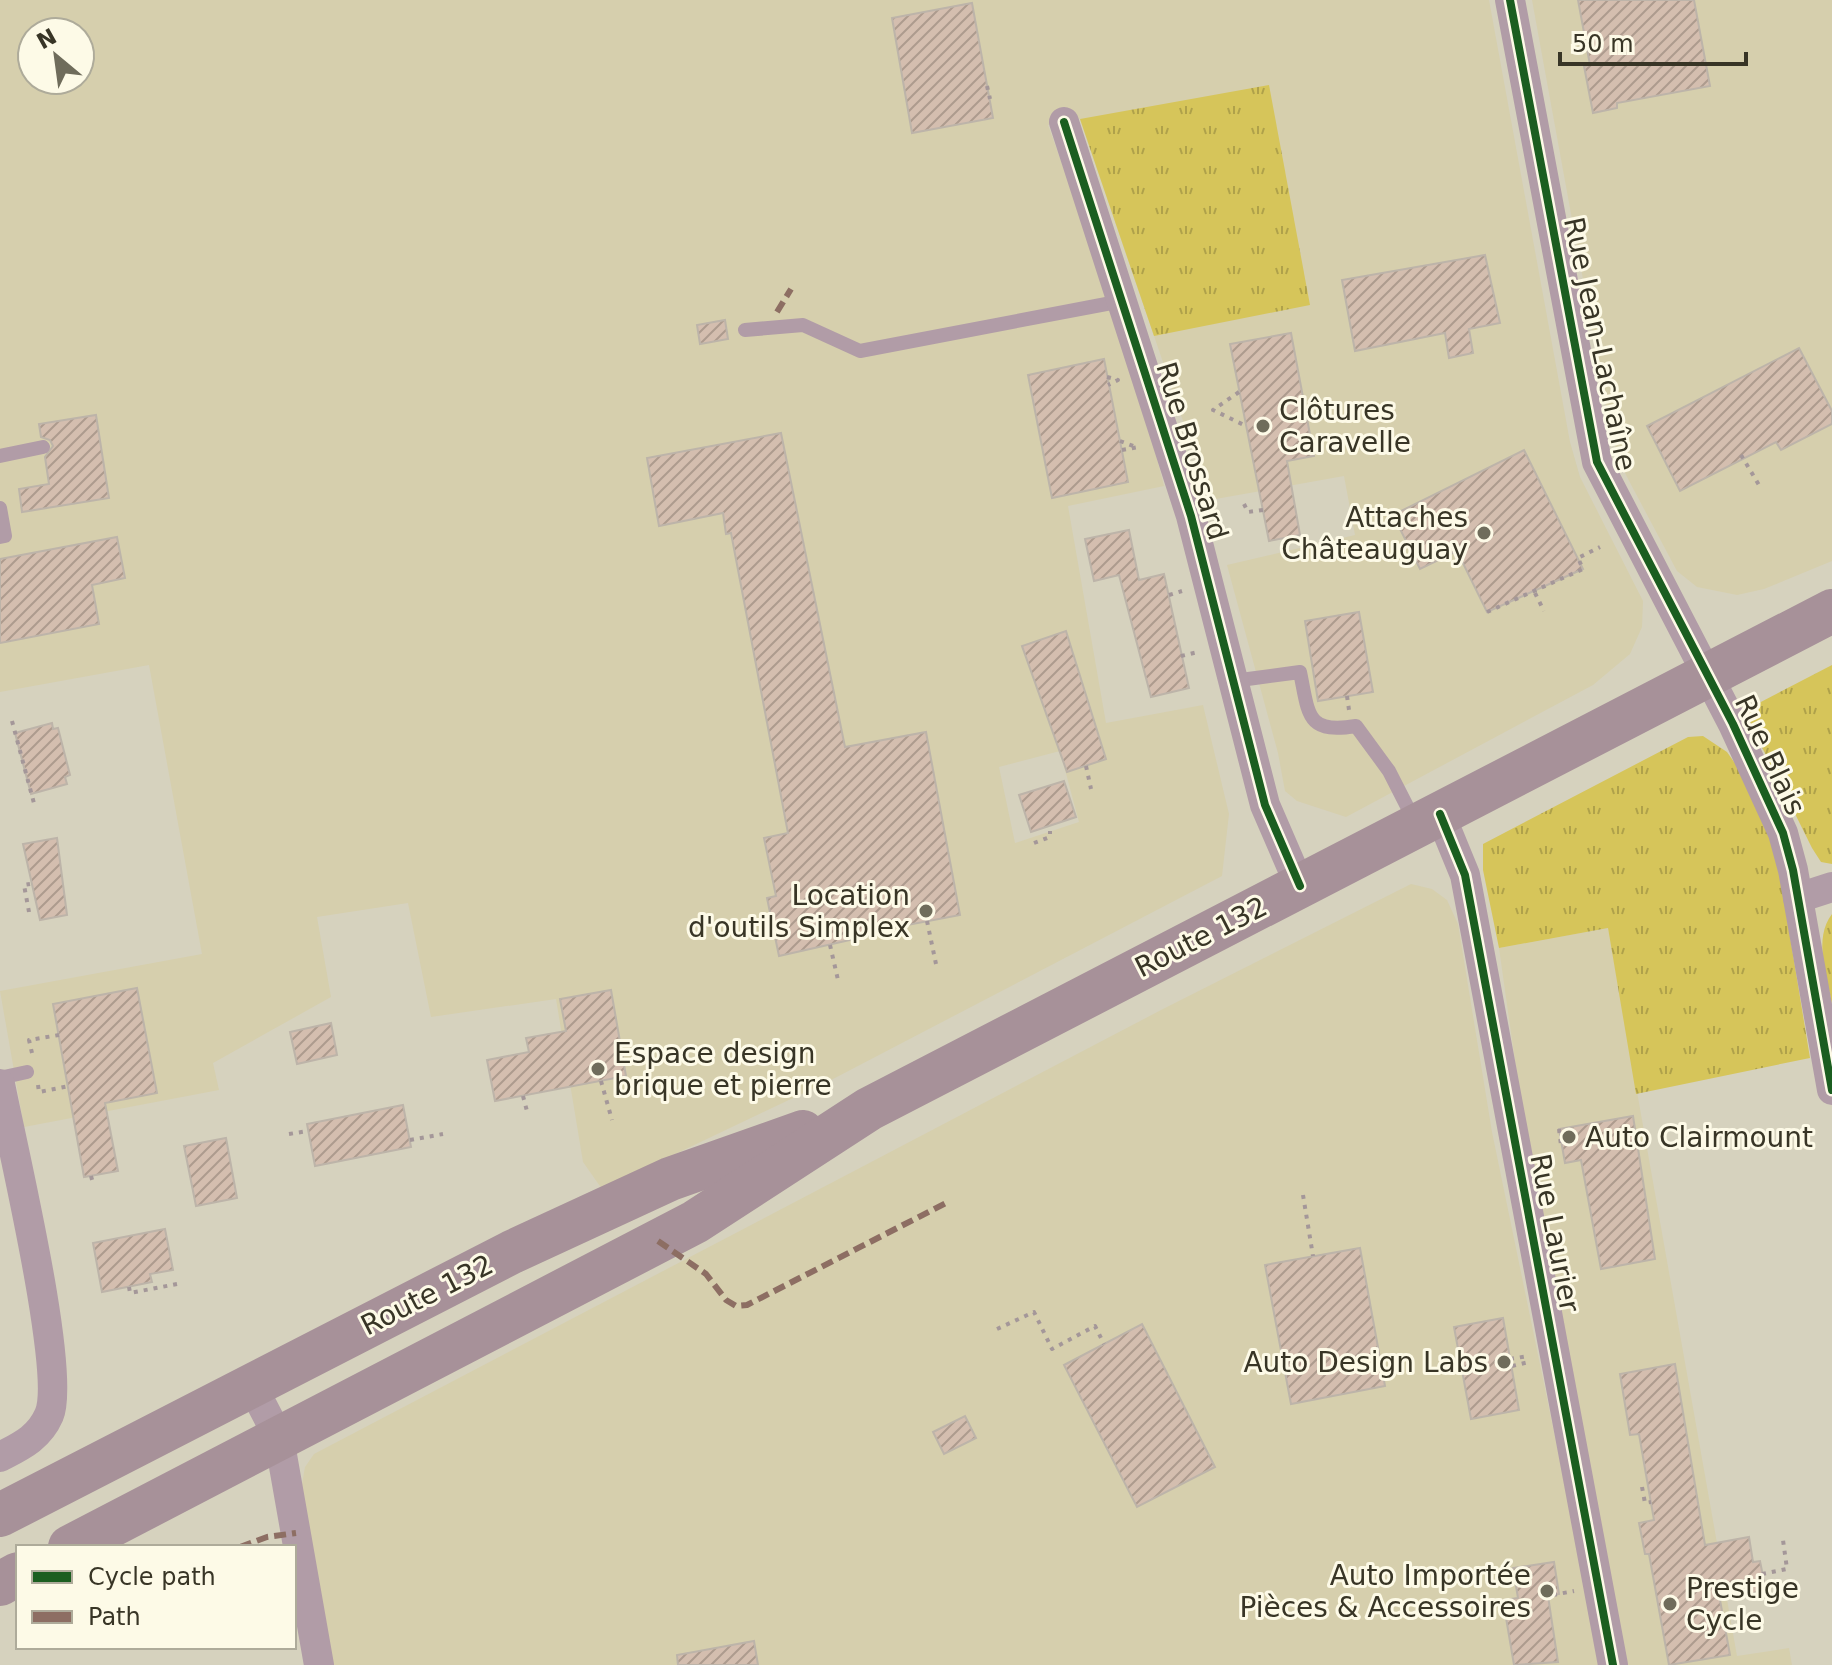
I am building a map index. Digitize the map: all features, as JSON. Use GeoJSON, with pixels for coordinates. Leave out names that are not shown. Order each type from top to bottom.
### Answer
{"type":"FeatureCollection","features":[{"type":"Feature","properties":{"kind":"highway","name":"Route 132"},"geometry":{"type":"LineString","coordinates":[[74,1545],[695,1222],[869,1109],[1832,611]]}},
{"type":"Feature","properties":{"kind":"highway","name":"Route 132"},"geometry":{"type":"LineString","coordinates":[[0,1515],[583,1218],[678,1176],[869,1109]]}},
{"type":"Feature","properties":{"kind":"highway"},"geometry":{"type":"LineString","coordinates":[[583,1218],[608,1267]]}},
{"type":"Feature","properties":{"kind":"street","name":"Rue Jean-Lachaîne"},"geometry":{"type":"LineString","coordinates":[[1510,0],[1597,462],[1708,675]]}},
{"type":"Feature","properties":{"kind":"street","name":"Rue Brossard"},"geometry":{"type":"LineString","coordinates":[[1064,122],[1191,516],[1265,805],[1300,886]]}},
{"type":"Feature","properties":{"kind":"street","name":"Rue Blais"},"geometry":{"type":"LineString","coordinates":[[1708,675],[1779,823],[1789,851],[1832,1090]]}},
{"type":"Feature","properties":{"kind":"street","name":"Rue Laurier"},"geometry":{"type":"LineString","coordinates":[[1428,820],[1465,875],[1613,1665]]}},
{"type":"Feature","properties":{"kind":"street"},"geometry":{"type":"LineString","coordinates":[[1798,898],[1832,887]]}},
{"type":"Feature","properties":{"kind":"street"},"geometry":{"type":"LineString","coordinates":[[0,1457],[35,1437],[51,1413],[55,1393],[13,1078]]}},
{"type":"Feature","properties":{"kind":"street"},"geometry":{"type":"LineString","coordinates":[[252,1386],[279,1438],[319,1665]]}},
{"type":"Feature","properties":{"kind":"lane"},"geometry":{"type":"LineString","coordinates":[[745,330],[803,325],[860,351],[1122,301]]}},
{"type":"Feature","properties":{"kind":"lane"},"geometry":{"type":"LineString","coordinates":[[0,456],[43,447]]}},
{"type":"Feature","properties":{"kind":"lane"},"geometry":{"type":"LineString","coordinates":[[0,508],[5,536],[0,537]]}},
{"type":"Feature","properties":{"kind":"lane"},"geometry":{"type":"LineString","coordinates":[[1233,681],[1300,672],[1309,712],[1318,726],[1327,730],[1356,726],[1428,820]]}},
{"type":"Feature","properties":{"kind":"lane"},"geometry":{"type":"LineString","coordinates":[[0,1078],[13,1078]]}},
{"type":"Feature","properties":{"kind":"path"},"geometry":{"type":"LineString","coordinates":[[987,86],[990,99]]}},
{"type":"Feature","properties":{"kind":"path"},"geometry":{"type":"LineString","coordinates":[[1107,377],[1118,380],[1108,385]]}},
{"type":"Feature","properties":{"kind":"path"},"geometry":{"type":"LineString","coordinates":[[1239,392],[1213,410],[1246,426]]}},
{"type":"Feature","properties":{"kind":"path"},"geometry":{"type":"LineString","coordinates":[[1120,441],[1136,447]]}},
{"type":"Feature","properties":{"kind":"path"},"geometry":{"type":"LineString","coordinates":[[1741,455],[1759,485]]}},
{"type":"Feature","properties":{"kind":"path"},"geometry":{"type":"LineString","coordinates":[[1244,504],[1248,512],[1263,510]]}},
{"type":"Feature","properties":{"kind":"path"},"geometry":{"type":"LineString","coordinates":[[1535,593],[1583,569],[1578,558],[1600,547]]}},
{"type":"Feature","properties":{"kind":"path"},"geometry":{"type":"LineString","coordinates":[[1487,612],[1532,589],[1544,611]]}},
{"type":"Feature","properties":{"kind":"path"},"geometry":{"type":"LineString","coordinates":[[12,721],[35,807]]}},
{"type":"Feature","properties":{"kind":"path"},"geometry":{"type":"LineString","coordinates":[[1086,766],[1091,789]]}},
{"type":"Feature","properties":{"kind":"path"},"geometry":{"type":"LineString","coordinates":[[1034,843],[1050,837],[1050,831]]}},
{"type":"Feature","properties":{"kind":"path"},"geometry":{"type":"LineString","coordinates":[[29,912],[24,885],[30,884]]}},
{"type":"Feature","properties":{"kind":"path"},"geometry":{"type":"LineString","coordinates":[[927,921],[936,964]]}},
{"type":"Feature","properties":{"kind":"path"},"geometry":{"type":"LineString","coordinates":[[830,945],[838,980]]}},
{"type":"Feature","properties":{"kind":"path"},"geometry":{"type":"LineString","coordinates":[[29,1040],[59,1035]]}},
{"type":"Feature","properties":{"kind":"path"},"geometry":{"type":"LineString","coordinates":[[601,1081],[612,1120]]}},
{"type":"Feature","properties":{"kind":"path"},"geometry":{"type":"LineString","coordinates":[[39,1092],[69,1086]]}},
{"type":"Feature","properties":{"kind":"path"},"geometry":{"type":"LineString","coordinates":[[523,1096],[528,1115]]}},
{"type":"Feature","properties":{"kind":"path"},"geometry":{"type":"LineString","coordinates":[[1559,1129],[1561,1145]]}},
{"type":"Feature","properties":{"kind":"path"},"geometry":{"type":"LineString","coordinates":[[289,1134],[308,1131]]}},
{"type":"Feature","properties":{"kind":"path"},"geometry":{"type":"LineString","coordinates":[[410,1140],[443,1134]]}},
{"type":"Feature","properties":{"kind":"path"},"geometry":{"type":"LineString","coordinates":[[91,1176],[93,1183]]}},
{"type":"Feature","properties":{"kind":"path"},"geometry":{"type":"LineString","coordinates":[[1303,1195],[1313,1256]]}},
{"type":"Feature","properties":{"kind":"path"},"geometry":{"type":"LineString","coordinates":[[129,1287],[130,1293],[177,1284]]}},
{"type":"Feature","properties":{"kind":"path"},"geometry":{"type":"LineString","coordinates":[[997,1329],[1034,1312],[1052,1349],[1095,1326],[1104,1344]]}},
{"type":"Feature","properties":{"kind":"path"},"geometry":{"type":"LineString","coordinates":[[1642,1487],[1645,1503],[1651,1502]]}},
{"type":"Feature","properties":{"kind":"path"},"geometry":{"type":"LineString","coordinates":[[1762,1574],[1787,1569],[1783,1540]]}},
{"type":"Feature","properties":{"kind":"shaded area"},"geometry":{"type":"Polygon","coordinates":[[[0,0],[1489,0],[1570,442],[1580,477],[1643,601],[1642,627],[1630,654],[1593,685],[1346,817],[1297,801],[1285,791],[1278,753],[1227,565],[1355,535],[1344,476],[1210,500],[1080,119],[1048,125],[1130,354],[1164,486],[1068,506],[1106,723],[1203,705],[1229,814],[1222,876],[833,1079],[602,1189],[583,1162],[556,999],[431,1017],[408,903],[317,917],[331,997],[213,1063],[219,1090],[24,1127],[0,991],[202,954],[149,665],[0,692],[0,0]],[[1060,751],[999,767],[1015,843],[1079,822],[1060,751]]]}},
{"type":"Feature","properties":{"kind":"shaded area"},"geometry":{"type":"Polygon","coordinates":[[[1532,0],[1832,0],[1832,561],[1764,589],[1737,595],[1697,587],[1677,571],[1618,458],[1532,0]]]}},
{"type":"Feature","properties":{"kind":"shaded area"},"geometry":{"type":"Polygon","coordinates":[[[1411,884],[1432,889],[1447,900],[1458,924],[1492,1132],[1602,1665],[333,1665],[301,1490],[305,1467],[314,1454],[1163,1009],[1411,884]]]}},
{"type":"Feature","properties":{"kind":"shaded area"},"geometry":{"type":"Polygon","coordinates":[[[1608,928],[1737,1656],[1789,1648],[1792,1665],[1627,1665],[1518,1082],[1499,948],[1608,928]]]}},
{"type":"Feature","properties":{"kind":"green space"},"geometry":{"type":"Polygon","coordinates":[[[1269,85],[1310,305],[1154,336],[1080,119],[1269,85]]]}},
{"type":"Feature","properties":{"kind":"green space"},"geometry":{"type":"Polygon","coordinates":[[[1832,665],[1832,864],[1821,862],[1812,848],[1751,725],[1749,714],[1757,704],[1832,665]]]}},
{"type":"Feature","properties":{"kind":"green space"},"geometry":{"type":"Polygon","coordinates":[[[1703,736],[1727,752],[1739,769],[1774,839],[1810,1058],[1636,1094],[1608,928],[1499,948],[1483,870],[1483,844],[1688,737],[1703,736]]]}},
{"type":"Feature","properties":{"kind":"green space"},"geometry":{"type":"Polygon","coordinates":[[[1832,914],[1832,1004],[1822,946],[1826,924],[1832,914]]]}},
{"type":"Feature","properties":{"kind":"building"},"geometry":{"type":"Polygon","coordinates":[[[1578,0],[1694,0],[1710,86],[1617,103],[1617,108],[1593,113],[1584,66],[1590,65],[1578,0]]]}},
{"type":"Feature","properties":{"kind":"building"},"geometry":{"type":"Polygon","coordinates":[[[972,3],[993,118],[912,133],[892,18],[972,3]]]}},
{"type":"Feature","properties":{"kind":"building"},"geometry":{"type":"Polygon","coordinates":[[[1485,255],[1500,323],[1469,329],[1473,353],[1449,358],[1445,333],[1355,351],[1342,280],[1485,255]]]}},
{"type":"Feature","properties":{"kind":"building"},"geometry":{"type":"Polygon","coordinates":[[[725,320],[728,339],[700,344],[697,325],[725,320]]]}},
{"type":"Feature","properties":{"kind":"building"},"geometry":{"type":"Polygon","coordinates":[[[1291,333],[1314,456],[1287,461],[1300,535],[1269,541],[1230,344],[1291,333]]]}},
{"type":"Feature","properties":{"kind":"building"},"geometry":{"type":"Polygon","coordinates":[[[1799,348],[1832,411],[1832,424],[1781,450],[1776,442],[1680,491],[1647,426],[1799,348]]]}},
{"type":"Feature","properties":{"kind":"building"},"geometry":{"type":"Polygon","coordinates":[[[1104,359],[1128,482],[1052,498],[1028,375],[1104,359]]]}},
{"type":"Feature","properties":{"kind":"building"},"geometry":{"type":"Polygon","coordinates":[[[96,415],[109,498],[22,512],[19,489],[49,484],[45,457],[53,446],[50,440],[41,437],[39,424],[96,415]]]}},
{"type":"Feature","properties":{"kind":"building"},"geometry":{"type":"Polygon","coordinates":[[[781,433],[845,747],[926,732],[960,915],[881,930],[881,933],[779,956],[767,898],[776,896],[764,838],[788,833],[731,533],[726,534],[723,513],[659,526],[647,458],[781,433]]]}},
{"type":"Feature","properties":{"kind":"building","name":"Attaches Châteauguay"},"geometry":{"type":"Polygon","coordinates":[[[1524,450],[1583,569],[1487,612],[1457,551],[1420,569],[1393,515],[1524,450]]]}},
{"type":"Feature","properties":{"kind":"building"},"geometry":{"type":"Polygon","coordinates":[[[1129,530],[1139,580],[1164,574],[1189,688],[1151,697],[1119,575],[1094,581],[1085,539],[1129,530]]]}},
{"type":"Feature","properties":{"kind":"building"},"geometry":{"type":"Polygon","coordinates":[[[117,537],[125,578],[92,585],[99,624],[0,643],[0,559],[117,537]]]}},
{"type":"Feature","properties":{"kind":"building"},"geometry":{"type":"Polygon","coordinates":[[[1359,612],[1373,692],[1318,701],[1305,621],[1359,612]]]}},
{"type":"Feature","properties":{"kind":"building"},"geometry":{"type":"Polygon","coordinates":[[[1066,631],[1106,759],[1067,772],[1022,646],[1066,631]]]}},
{"type":"Feature","properties":{"kind":"building"},"geometry":{"type":"Polygon","coordinates":[[[52,723],[53,729],[58,728],[70,775],[65,777],[67,784],[31,794],[15,733],[52,723]]]}},
{"type":"Feature","properties":{"kind":"building"},"geometry":{"type":"Polygon","coordinates":[[[1064,781],[1076,817],[1031,832],[1019,795],[1064,781]]]}},
{"type":"Feature","properties":{"kind":"building"},"geometry":{"type":"Polygon","coordinates":[[[57,838],[67,915],[40,920],[23,844],[57,838]]]}},
{"type":"Feature","properties":{"kind":"building"},"geometry":{"type":"Polygon","coordinates":[[[137,988],[157,1093],[105,1103],[118,1171],[84,1177],[53,1004],[137,988]]]}},
{"type":"Feature","properties":{"kind":"building"},"geometry":{"type":"Polygon","coordinates":[[[611,990],[626,1076],[495,1101],[487,1060],[529,1052],[526,1038],[566,1031],[560,999],[611,990]]]}},
{"type":"Feature","properties":{"kind":"building"},"geometry":{"type":"Polygon","coordinates":[[[331,1023],[337,1055],[297,1064],[290,1032],[331,1023]]]}},
{"type":"Feature","properties":{"kind":"building"},"geometry":{"type":"Polygon","coordinates":[[[403,1105],[411,1147],[315,1166],[307,1124],[403,1105]]]}},
{"type":"Feature","properties":{"kind":"building"},"geometry":{"type":"Polygon","coordinates":[[[1633,1116],[1655,1259],[1601,1269],[1581,1160],[1565,1163],[1559,1129],[1633,1116]]]}},
{"type":"Feature","properties":{"kind":"building"},"geometry":{"type":"Polygon","coordinates":[[[226,1138],[237,1198],[196,1206],[184,1146],[226,1138]]]}},
{"type":"Feature","properties":{"kind":"building"},"geometry":{"type":"Polygon","coordinates":[[[165,1229],[173,1270],[150,1274],[152,1282],[102,1292],[93,1243],[165,1229]]]}},
{"type":"Feature","properties":{"kind":"building"},"geometry":{"type":"Polygon","coordinates":[[[1360,1248],[1385,1386],[1291,1404],[1265,1265],[1360,1248]]]}},
{"type":"Feature","properties":{"kind":"building"},"geometry":{"type":"Polygon","coordinates":[[[1503,1318],[1519,1410],[1471,1419],[1454,1327],[1503,1318]]]}},
{"type":"Feature","properties":{"kind":"building"},"geometry":{"type":"Polygon","coordinates":[[[1142,1324],[1215,1467],[1137,1507],[1064,1365],[1142,1324]]]}},
{"type":"Feature","properties":{"kind":"building"},"geometry":{"type":"Polygon","coordinates":[[[1675,1364],[1705,1545],[1749,1537],[1753,1562],[1760,1561],[1766,1591],[1720,1600],[1730,1655],[1669,1665],[1649,1554],[1645,1554],[1639,1523],[1654,1520],[1639,1434],[1630,1435],[1620,1374],[1675,1364]]]}},
{"type":"Feature","properties":{"kind":"building"},"geometry":{"type":"Polygon","coordinates":[[[965,1416],[976,1438],[944,1454],[933,1432],[965,1416]]]}},
{"type":"Feature","properties":{"kind":"building"},"geometry":{"type":"Polygon","coordinates":[[[1554,1562],[1559,1594],[1548,1596],[1558,1662],[1514,1665],[1503,1600],[1518,1598],[1513,1568],[1554,1562]]]}},
{"type":"Feature","properties":{"kind":"building"},"geometry":{"type":"Polygon","coordinates":[[[754,1641],[758,1665],[678,1665],[677,1655],[754,1641]]]}},
{"type":"Feature","properties":{"kind":"marked path"},"geometry":{"type":"LineString","coordinates":[[777,312],[791,289]]}},
{"type":"Feature","properties":{"kind":"marked path"},"geometry":{"type":"LineString","coordinates":[[658,1241],[706,1274],[726,1300],[736,1306],[747,1305],[948,1202]]}},
{"type":"Feature","properties":{"kind":"marked path"},"geometry":{"type":"LineString","coordinates":[[245,1545],[267,1537],[296,1533]]}},
{"type":"Feature","properties":{"kind":"cycle path"},"geometry":{"type":"LineString","coordinates":[[1510,0],[1597,462],[1733,724],[1783,833],[1793,870],[1832,1090]]}},
{"type":"Feature","properties":{"kind":"cycle path"},"geometry":{"type":"LineString","coordinates":[[1064,122],[1191,516],[1265,805],[1300,886]]}},
{"type":"Feature","properties":{"kind":"cycle path"},"geometry":{"type":"LineString","coordinates":[[1440,814],[1465,875],[1613,1665]]}},
{"type":"Feature","properties":{"kind":"place","name":"Clôtures Caravelle"},"geometry":{"type":"Point","coordinates":[1263,426]}},
{"type":"Feature","properties":{"kind":"place","name":"Attaches Châteauguay"},"geometry":{"type":"Point","coordinates":[1484,533]}},
{"type":"Feature","properties":{"kind":"place","name":"Location d'outils Simplex"},"geometry":{"type":"Point","coordinates":[926,911]}},
{"type":"Feature","properties":{"kind":"place","name":"Espace design brique et pierre"},"geometry":{"type":"Point","coordinates":[598,1069]}},
{"type":"Feature","properties":{"kind":"place","name":"Auto Clairmount"},"geometry":{"type":"Point","coordinates":[1569,1137]}},
{"type":"Feature","properties":{"kind":"place","name":"Auto Design Labs"},"geometry":{"type":"Point","coordinates":[1504,1362]}},
{"type":"Feature","properties":{"kind":"place","name":"Auto Importée Pièces & Accessoires"},"geometry":{"type":"Point","coordinates":[1547,1591]}},
{"type":"Feature","properties":{"kind":"place","name":"Prestige Cycle"},"geometry":{"type":"Point","coordinates":[1670,1604]}}]}
